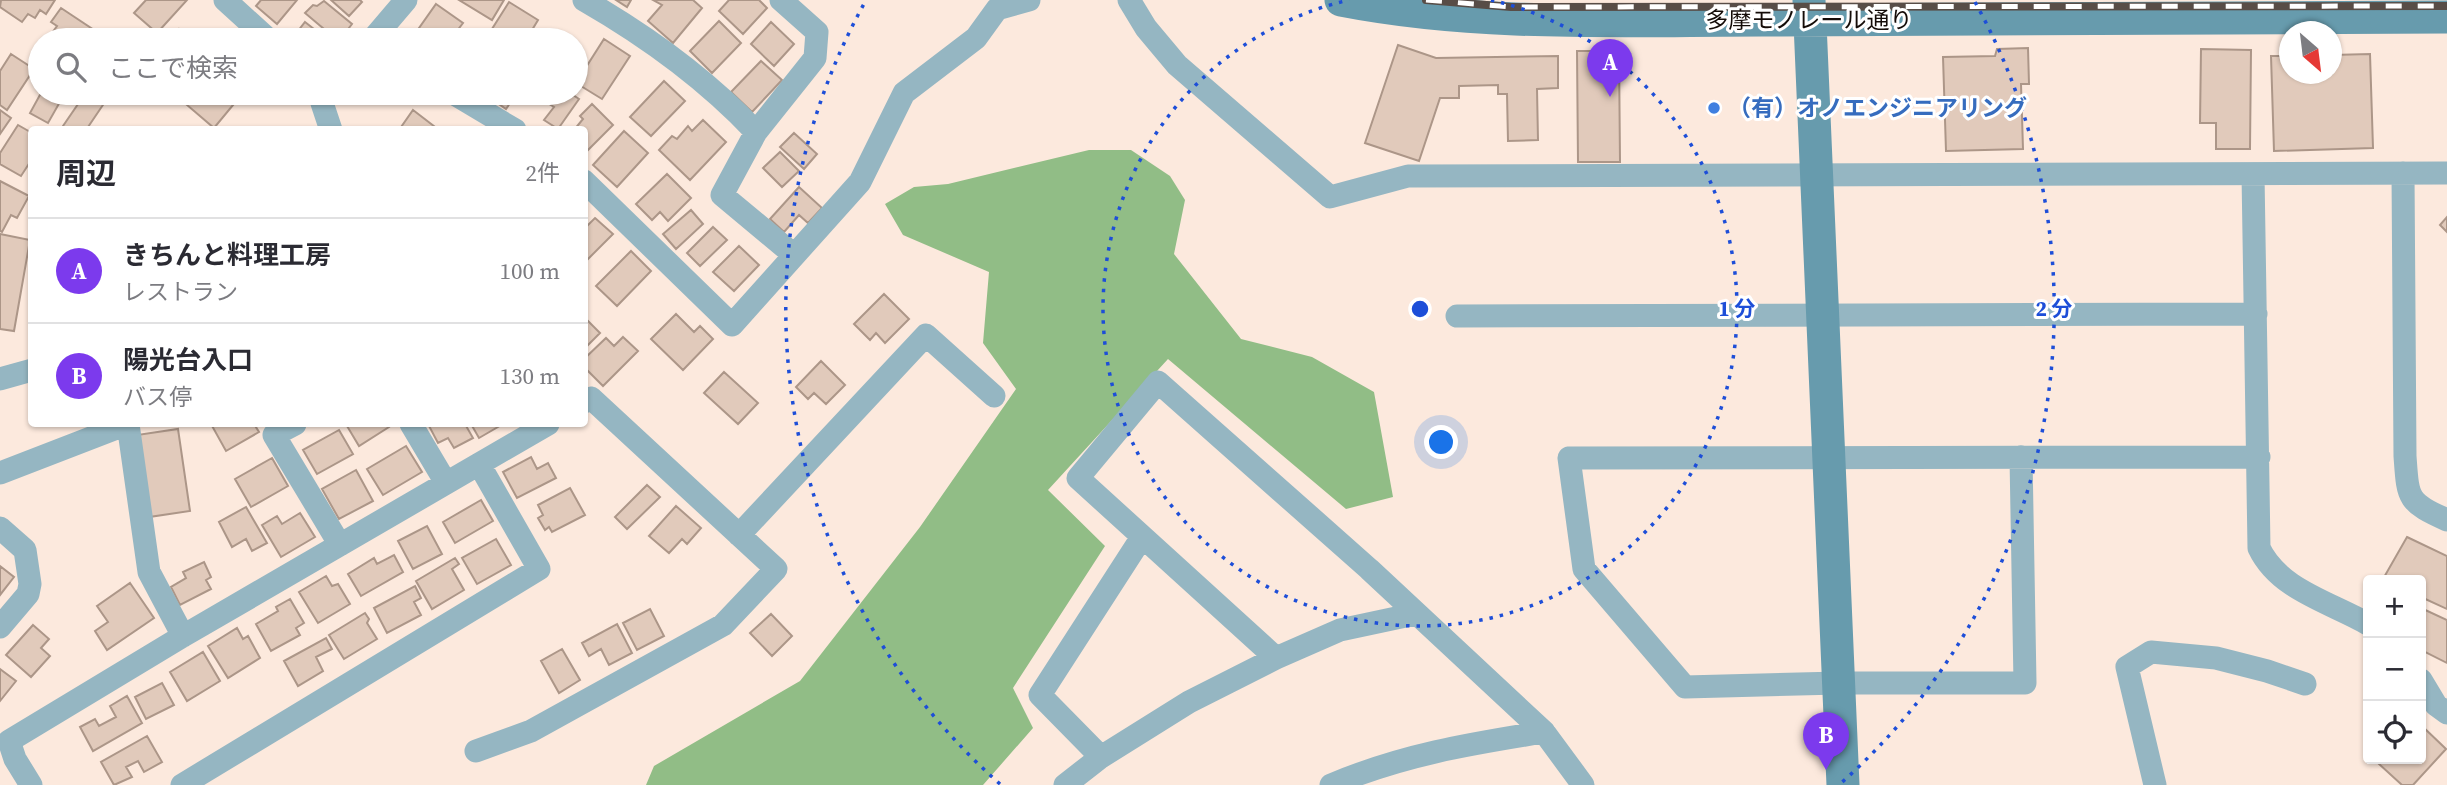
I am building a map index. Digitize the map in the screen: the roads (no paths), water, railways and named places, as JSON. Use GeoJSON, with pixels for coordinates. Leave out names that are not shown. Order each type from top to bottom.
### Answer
{"type":"FeatureCollection","features":[{"type":"Feature","properties":{"kind":"main road","name":"多摩モノレール通り"},"geometry":{"type":"LineString","coordinates":[[1341,0],[1440,15],[1504,19],[1809,10],[2447,17]]}},
{"type":"Feature","properties":{"kind":"main road"},"geometry":{"type":"LineString","coordinates":[[1809,10],[1843,785]]}},
{"type":"Feature","properties":{"kind":"street"},"geometry":{"type":"LineString","coordinates":[[225,0],[256,28]]}},
{"type":"Feature","properties":{"kind":"street"},"geometry":{"type":"LineString","coordinates":[[382,28],[406,0]]}},
{"type":"Feature","properties":{"kind":"street"},"geometry":{"type":"LineString","coordinates":[[584,0],[620,21],[700,82],[738,113],[756,132]]}},
{"type":"Feature","properties":{"kind":"street"},"geometry":{"type":"LineString","coordinates":[[781,0],[817,32],[815,58],[756,132],[722,195],[794,255]]}},
{"type":"Feature","properties":{"kind":"street"},"geometry":{"type":"LineString","coordinates":[[588,185],[732,325],[860,182],[904,93],[976,38],[997,9],[1029,0]]}},
{"type":"Feature","properties":{"kind":"street"},"geometry":{"type":"LineString","coordinates":[[1129,0],[1146,28],[1177,65],[1330,197],[1408,176],[2447,173]]}},
{"type":"Feature","properties":{"kind":"street"},"geometry":{"type":"LineString","coordinates":[[324,105],[330,126]]}},
{"type":"Feature","properties":{"kind":"street"},"geometry":{"type":"LineString","coordinates":[[473,105],[508,126]]}},
{"type":"Feature","properties":{"kind":"street"},"geometry":{"type":"LineString","coordinates":[[2403,173],[2407,485],[2411,499],[2420,508],[2447,520]]}},
{"type":"Feature","properties":{"kind":"street"},"geometry":{"type":"LineString","coordinates":[[2253,174],[2259,548],[2266,562],[2288,582],[2363,621]]}},
{"type":"Feature","properties":{"kind":"street"},"geometry":{"type":"LineString","coordinates":[[1457,316],[2256,314]]}},
{"type":"Feature","properties":{"kind":"street"},"geometry":{"type":"LineString","coordinates":[[739,535],[926,335],[994,396]]}},
{"type":"Feature","properties":{"kind":"street"},"geometry":{"type":"LineString","coordinates":[[0,379],[28,371]]}},
{"type":"Feature","properties":{"kind":"street"},"geometry":{"type":"LineString","coordinates":[[1276,658],[1077,478],[1158,382],[1369,569],[1544,732],[1583,785]]}},
{"type":"Feature","properties":{"kind":"street"},"geometry":{"type":"LineString","coordinates":[[477,751],[531,731],[723,625],[776,569],[591,398],[588,400]]}},
{"type":"Feature","properties":{"kind":"street"},"geometry":{"type":"LineString","coordinates":[[0,473],[120,427]]}},
{"type":"Feature","properties":{"kind":"street"},"geometry":{"type":"LineString","coordinates":[[128,427],[149,572],[183,636]]}},
{"type":"Feature","properties":{"kind":"street"},"geometry":{"type":"LineString","coordinates":[[289,427],[274,435],[340,545]]}},
{"type":"Feature","properties":{"kind":"street"},"geometry":{"type":"LineString","coordinates":[[413,427],[446,483]]}},
{"type":"Feature","properties":{"kind":"street"},"geometry":{"type":"LineString","coordinates":[[31,785],[15,759],[9,741],[183,636],[543,427]]}},
{"type":"Feature","properties":{"kind":"street"},"geometry":{"type":"LineString","coordinates":[[2021,457],[2025,683],[1839,683],[1685,687],[1584,569],[1569,458],[1828,457],[2021,457],[2259,457]]}},
{"type":"Feature","properties":{"kind":"street"},"geometry":{"type":"LineString","coordinates":[[182,785],[539,569],[479,464]]}},
{"type":"Feature","properties":{"kind":"street"},"geometry":{"type":"LineString","coordinates":[[0,528],[25,550],[30,584],[27,594],[0,627]]}},
{"type":"Feature","properties":{"kind":"street"},"geometry":{"type":"LineString","coordinates":[[1101,757],[1040,695],[1142,537]]}},
{"type":"Feature","properties":{"kind":"street"},"geometry":{"type":"LineString","coordinates":[[1065,785],[1101,757],[1189,702],[1276,658],[1340,630],[1416,614]]}},
{"type":"Feature","properties":{"kind":"street"},"geometry":{"type":"LineString","coordinates":[[2155,785],[2127,667],[2151,652],[2216,658],[2305,684]]}},
{"type":"Feature","properties":{"kind":"street"},"geometry":{"type":"LineString","coordinates":[[2426,688],[2436,705],[2447,713]]}},
{"type":"Feature","properties":{"kind":"street"},"geometry":{"type":"LineString","coordinates":[[1331,785],[1374,767],[1456,746],[1544,732]]}},
{"type":"Feature","properties":{"kind":"railway"},"geometry":{"type":"LineString","coordinates":[[1426,0],[1511,7],[2447,6]]}},
{"type":"Feature","properties":{"kind":"place","name":"きちんと料理工房"},"geometry":{"type":"Point","coordinates":[1610,97]}},
{"type":"Feature","properties":{"kind":"place","name":"（有）オノエンジニアリング"},"geometry":{"type":"Point","coordinates":[1714,108]}},
{"type":"Feature","properties":{"kind":"place","name":"陽光台入口"},"geometry":{"type":"Point","coordinates":[1826,770]}}]}
